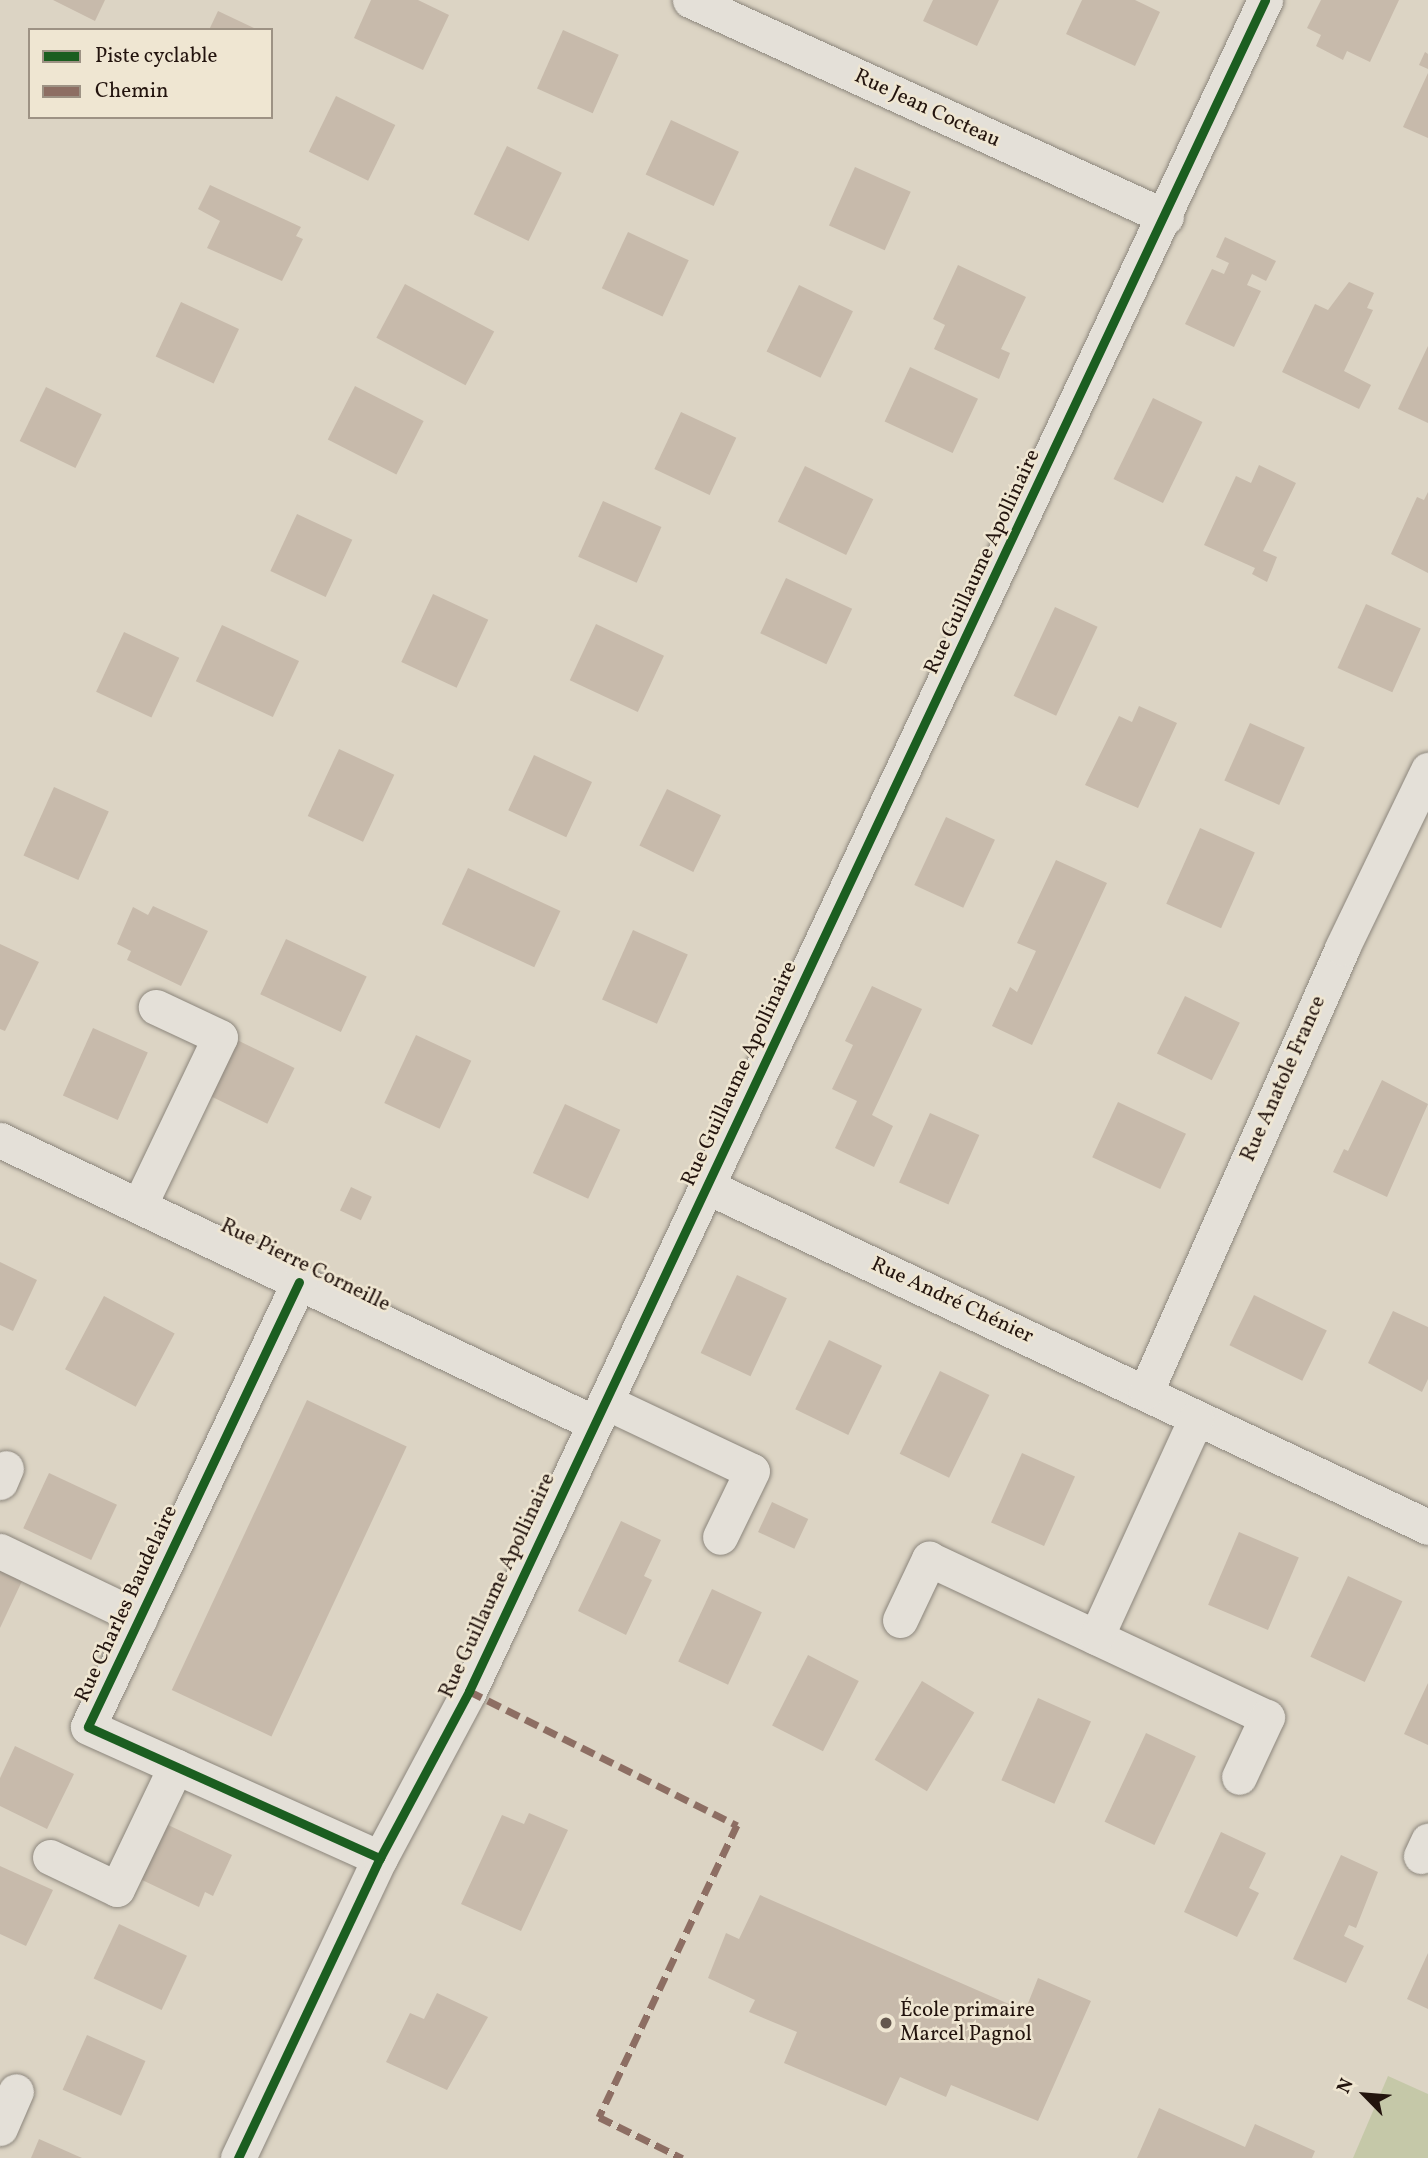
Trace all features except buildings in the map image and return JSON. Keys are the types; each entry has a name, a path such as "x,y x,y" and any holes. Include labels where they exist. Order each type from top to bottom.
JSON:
{"street":[{"name":"Rue Jean Cocteau","path":"690,0 1166,217"},
{"name":"Rue Guillaume Apollinaire","path":"238,2158 380,1858 469,1691 1166,217 1265,0"},
{"name":"Rue Anatole France","path":"1146,1391 1342,948 1428,770"},
{"path":"139,1206 220,1037 156,1007"},
{"name":"Rue Pierre Corneille","path":"0,1140 299,1282 600,1413"},
{"name":"Rue André Chénier","path":"706,1186 1146,1391 1196,1419 1428,1527"},
{"name":"Rue Charles Baudelaire","path":"299,1282 88,1727 380,1858"},
{"path":"600,1413 752,1471 720,1537"},
{"path":"1096,1637 1196,1419"},
{"name":"Rue Charles Baudelaire","path":"0,1551 140,1618"},
{"path":"901,1620 929,1559 1267,1717 1239,1777"},
{"path":"50,1857 117,1889 176,1766"},
{"path":"0,2128 16,2091"}],"green space":[{"path":"1388,2076 1428,2094 1428,2158 1353,2158"}],"marked path":[{"path":"469,1691 737,1825 599,2117 682,2158"}],"cycle path":[{"path":"238,2158 380,1858 469,1691 1265,0"},
{"path":"299,1282 88,1727 380,1858"}],"place":[{"name":"École primaire Marcel Pagnol","path":"886,2023"}]}
